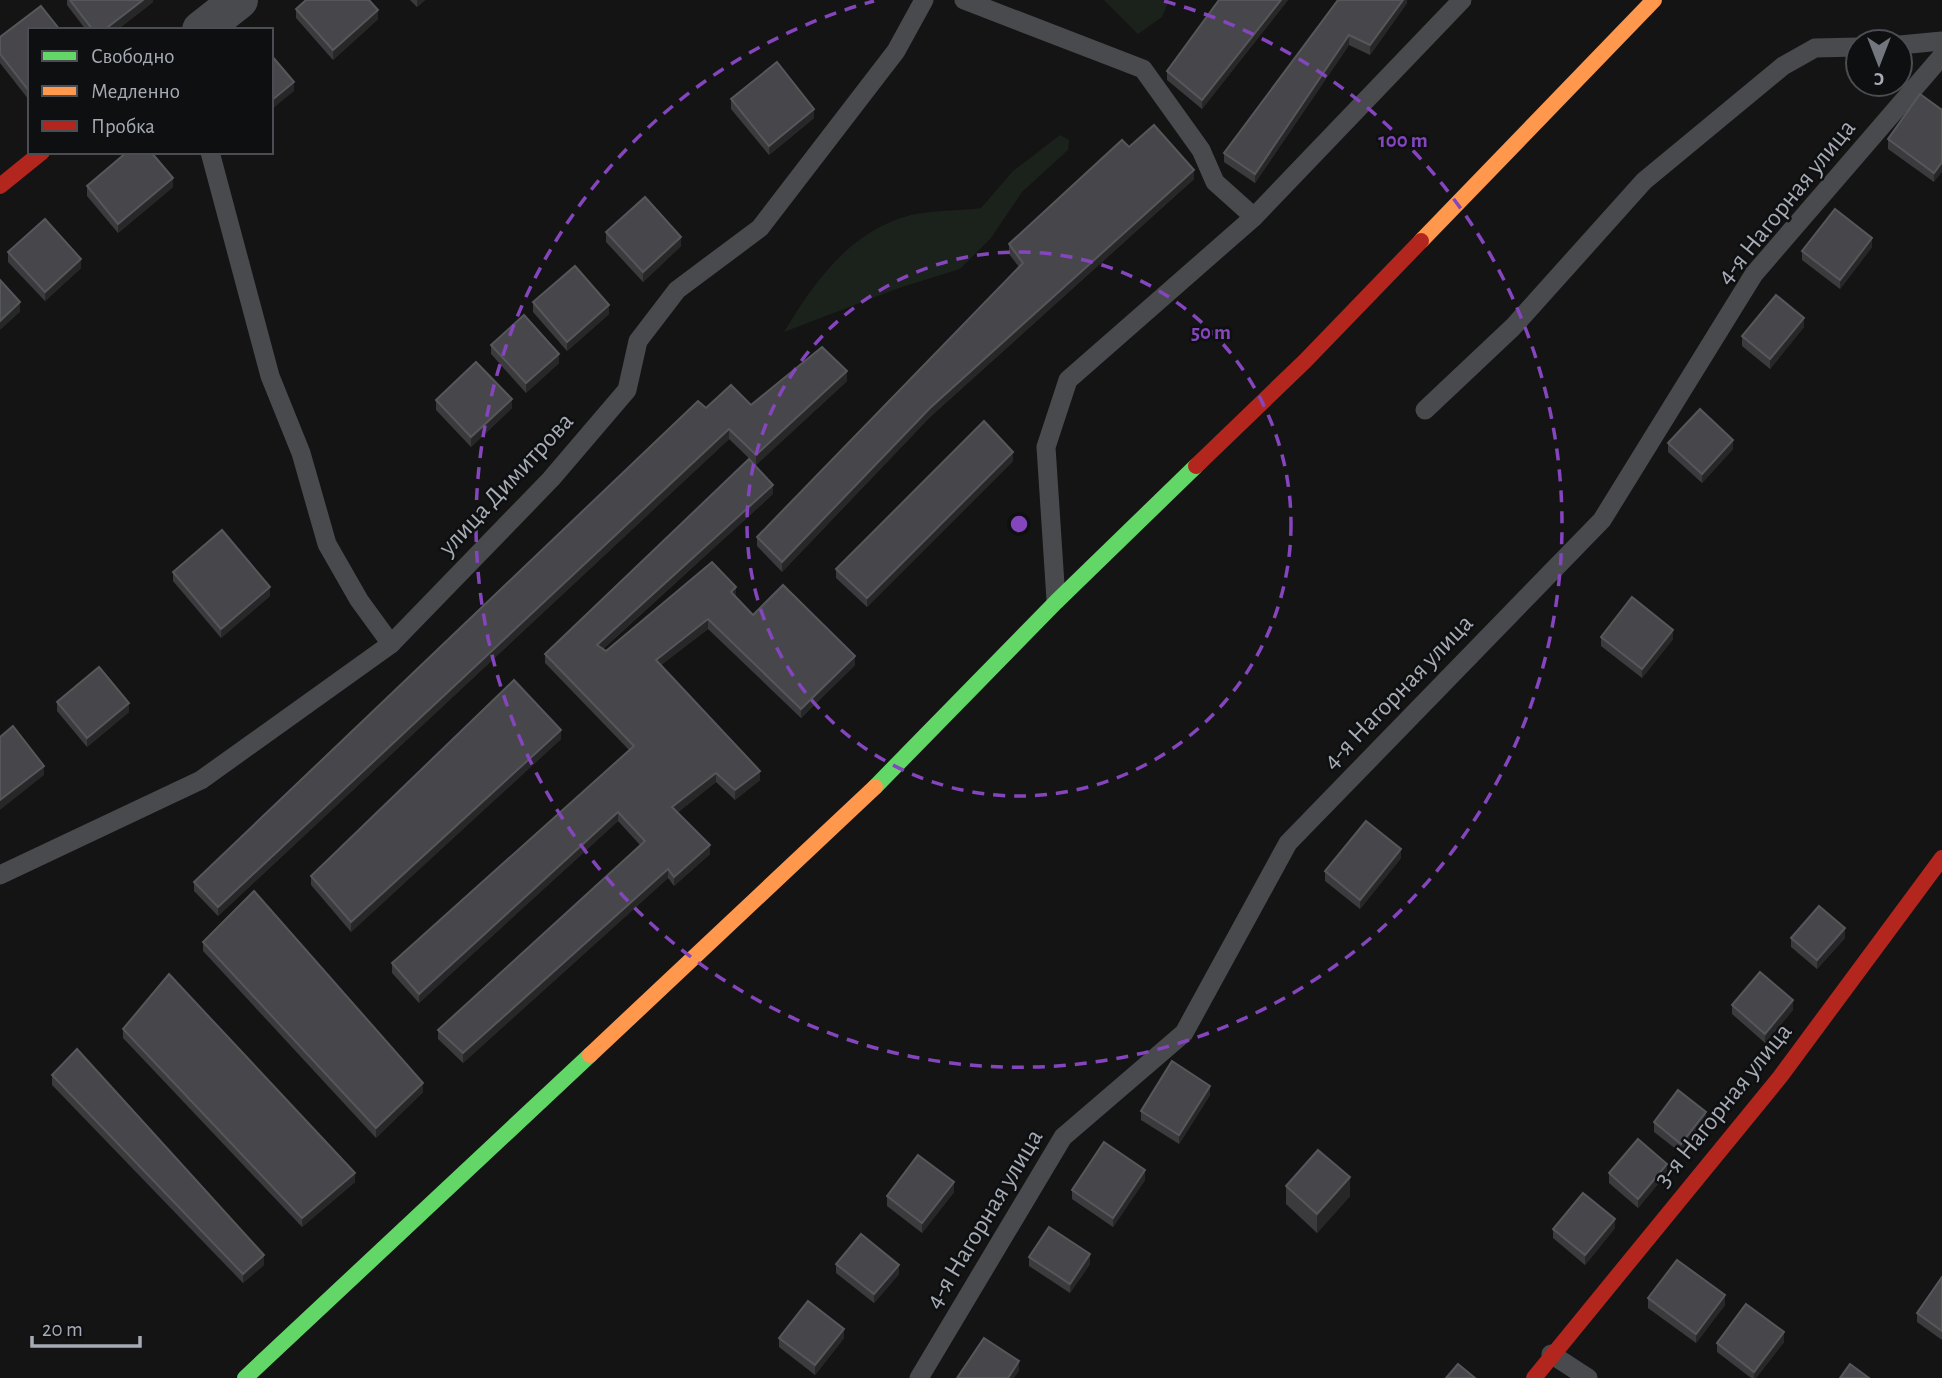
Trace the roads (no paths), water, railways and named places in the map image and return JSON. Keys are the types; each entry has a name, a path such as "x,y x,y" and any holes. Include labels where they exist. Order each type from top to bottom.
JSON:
{"main road":[{"path":"245,1378 836,825 1056,602 1305,361 1654,0"},
{"path":"0,186 40,154"},
{"name":"3-я Нагорная улица","path":"1534,1378 1780,1077 1942,858"}],"lane":[{"name":"улица Димитрова","path":"0,875 201,780 391,644 551,479 627,390 638,341 677,290 760,228 896,51 924,0"},
{"path":"964,0 1143,69 1201,150 1215,182 1254,218"},
{"path":"1056,602 1046,447 1068,380 1254,218 1462,0"},
{"path":"1914,44 1942,41"},
{"path":"1425,410 1513,327 1644,181 1783,66 1815,48 1844,47"},
{"name":"4-я Нагорная улица","path":"919,1378 1063,1137 1184,1033 1288,843 1602,520 1754,274 1942,56"},
{"path":"211,154 271,376 301,453 327,544 359,600 391,644"},
{"path":"1551,1354 1588,1378"}]}
